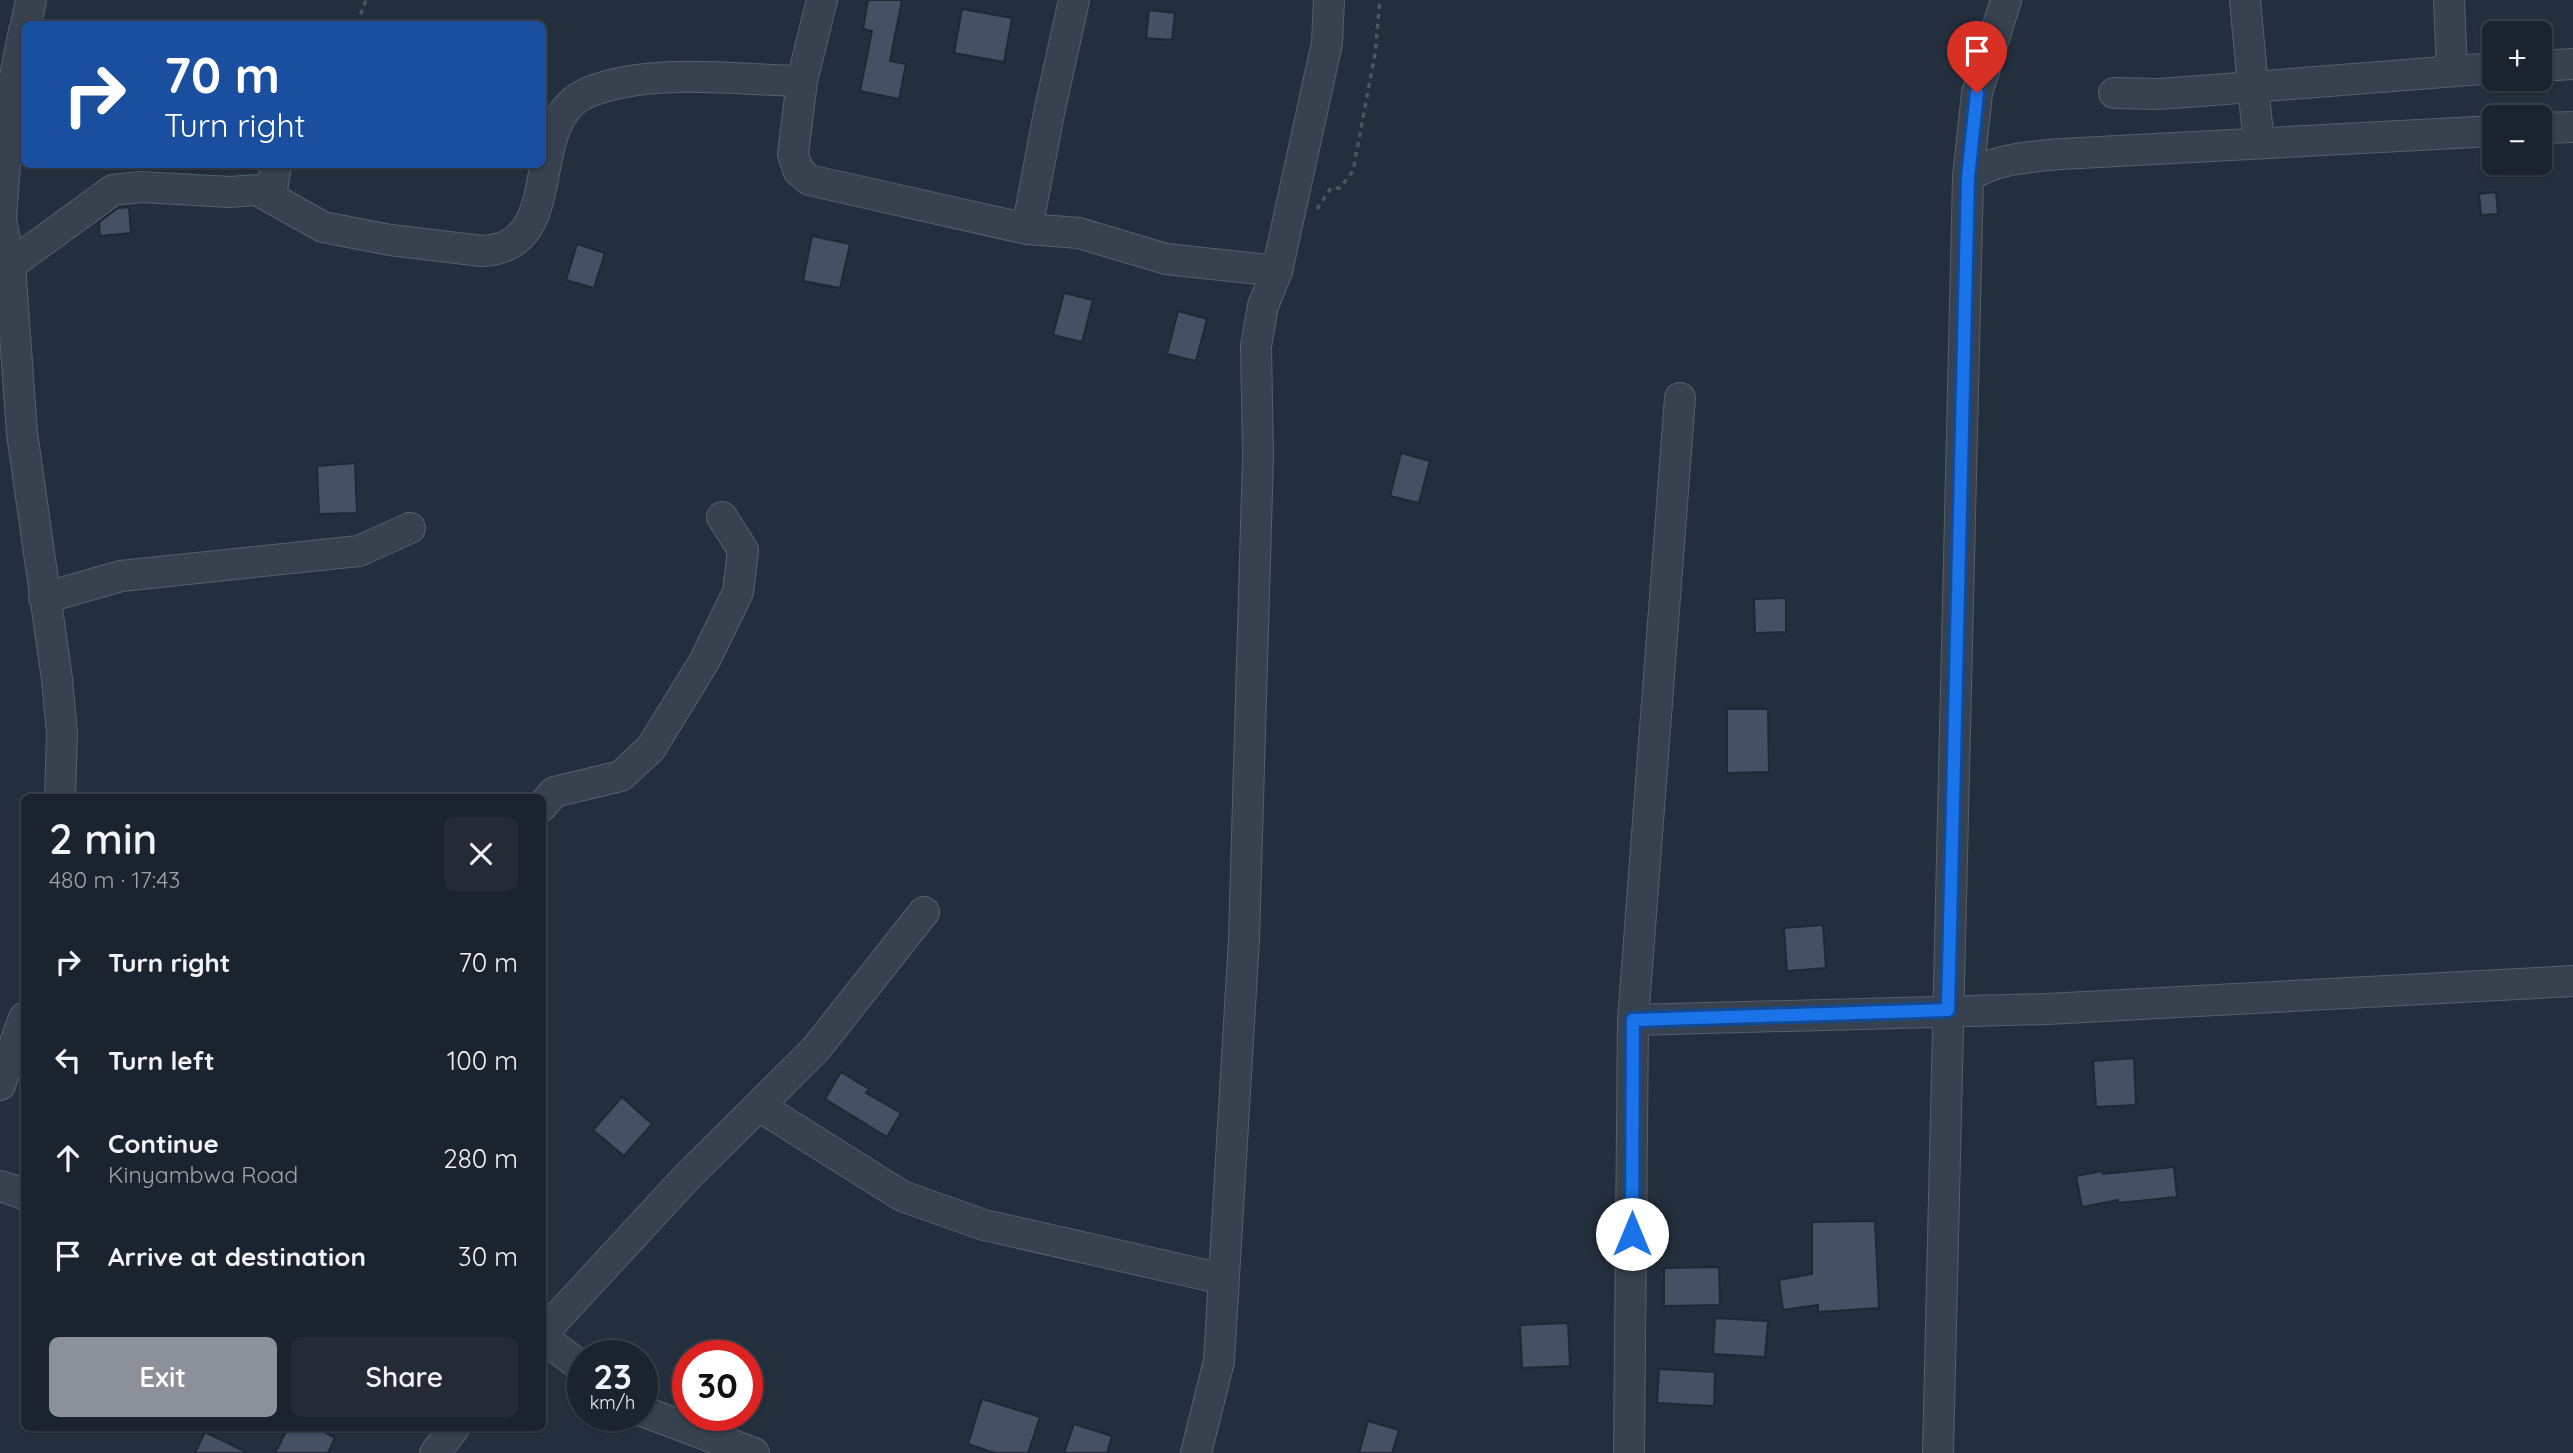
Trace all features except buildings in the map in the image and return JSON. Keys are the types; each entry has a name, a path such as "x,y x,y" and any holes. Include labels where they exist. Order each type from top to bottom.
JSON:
{"street":[{"path":"27,21 31,0"},
{"path":"822,0 802,82 793,154 797,170 809,180 1027,229 1079,233 1166,259 1277,271"},
{"path":"1027,229 1048,113 1074,0"},
{"path":"1196,1453 1219,1361 1244,939 1258,456 1256,346 1263,306 1277,271 1327,43 1329,0"},
{"path":"1938,1453 1968,177 1977,93 2006,0"},
{"path":"2245,0 2259,143"},
{"path":"2449,0 2452,71"},
{"path":"21,46 9,106 3,159 1,220 10,265 22,433 62,733 60,794"},
{"path":"2552,65 2573,64"},
{"path":"2114,93 2159,94 2482,69"},
{"path":"546,163 552,133 565,107 588,92 646,78 802,82"},
{"path":"2552,128 2573,127"},
{"path":"1968,177 1985,166 2004,160 2062,154 2482,132"},
{"path":"271,197 275,168"},
{"path":"10,265 113,190 141,187 230,192 257,190 304,218 351,234 499,250 517,240 537,208 545,168"},
{"path":"1629,1453 1633,1020 1680,398"},
{"path":"546,801 554,792 621,776 651,748 705,660 738,592 743,550 722,517"},
{"path":"44,598 121,576 359,551 410,528"},
{"path":"546,1331 687,1177 815,1051 924,912"},
{"path":"1633,1020 2047,1009 2573,981"},
{"path":"0,1085 21,1026"},
{"path":"759,1106 902,1196 984,1225 1223,1279"},
{"path":"0,1186 21,1193"},
{"path":"546,1338 567,1355"},
{"path":"658,1417 754,1453"},
{"path":"435,1453 452,1431"}],"path":[{"path":"359,21 366,0"},
{"path":"1311,219 1331,188 1340,188 1353,171 1375,54 1380,0"}],"route":[{"path":"1632,1234 1633,1020 1948,1010 1968,177 1977,93"}]}
